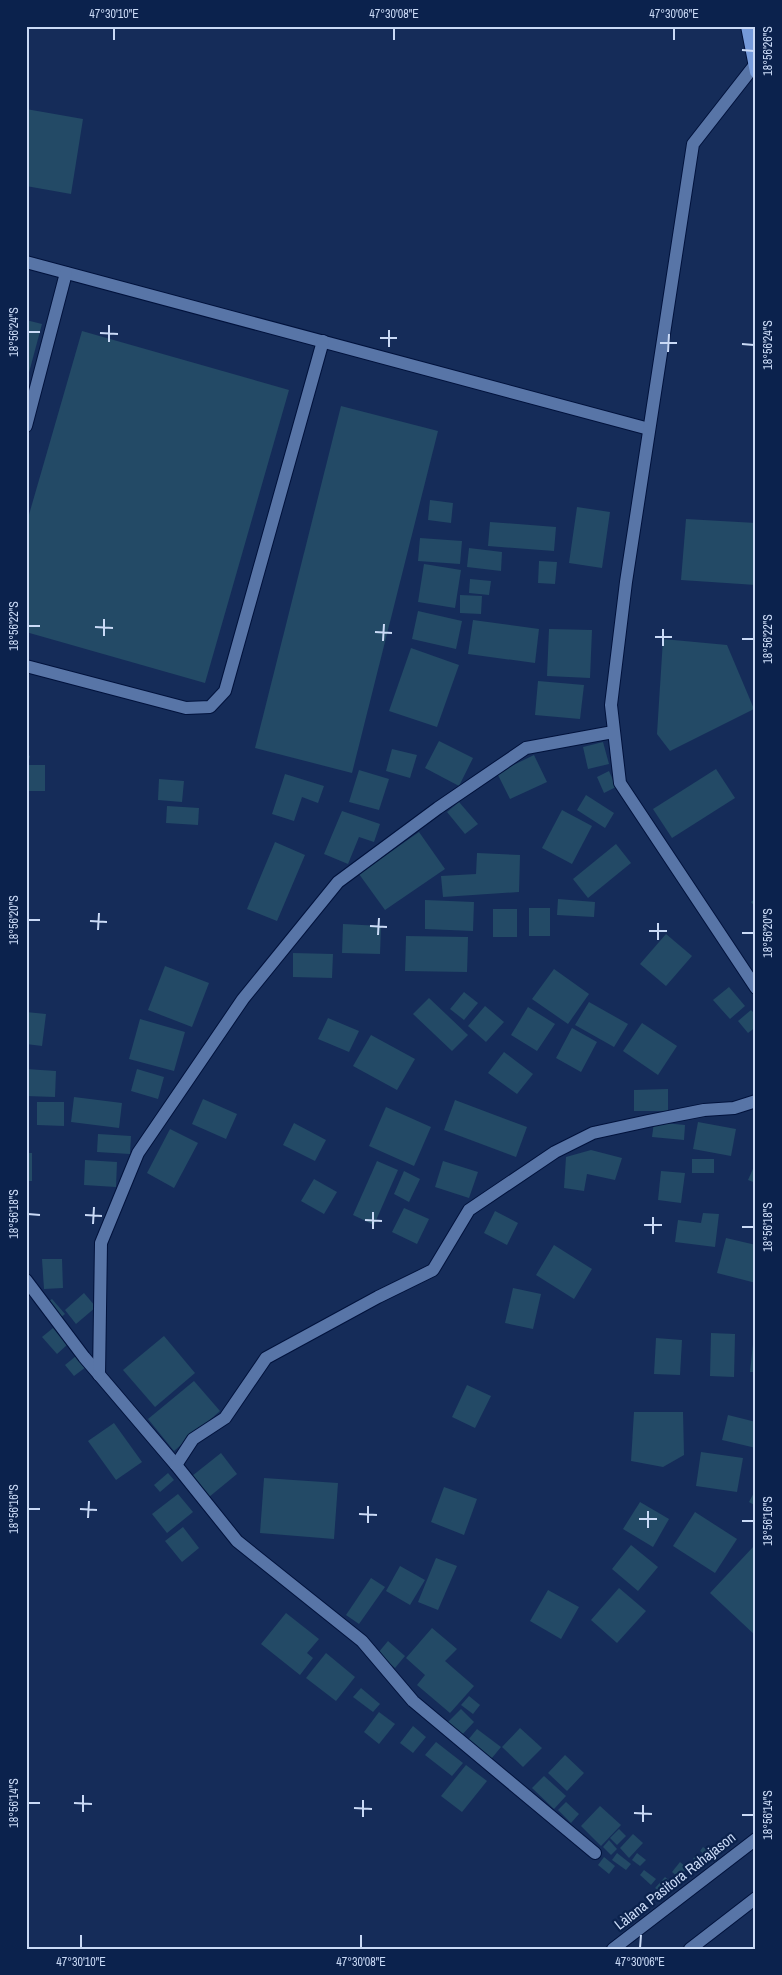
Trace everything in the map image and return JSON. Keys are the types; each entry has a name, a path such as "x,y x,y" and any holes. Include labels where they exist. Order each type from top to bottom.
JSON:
{"main road":[{"path":"746,26 755,66"}],"street":[{"path":"755,66 694,144 649,429 611,705 620,783 756,988"},
{"path":"26,262 649,429"},
{"path":"26,426 66,273"},
{"path":"26,666 186,708 210,707 226,691 323,341"},
{"path":"99,1375 101,1243 138,1154 243,999 338,882 438,808 526,748 613,732"},
{"path":"176,1465 193,1439 225,1418 266,1358 378,1297 433,1270 469,1210 555,1152 593,1133 704,1110 734,1108 756,1101"},
{"path":"26,1280 99,1375 176,1465 237,1541 362,1641 413,1701 595,1853"},
{"name":"Làlana Pasitora Rahajason","path":"613,1949 756,1839"},
{"path":"690,1949 756,1898"}],"building":[{"path":"26,109 83,119 71,194 26,186"},
{"path":"26,320 42,324 27,380 26,380"},
{"path":"82,331 289,390 205,683 26,632 26,525"},
{"path":"341,406 438,431 352,773 255,748"},
{"path":"430,500 453,503 451,523 428,520"},
{"path":"577,507 610,512 602,568 569,563"},
{"path":"686,519 756,523 756,585 681,580"},
{"path":"490,522 556,527 554,551 488,546"},
{"path":"420,538 462,541 460,564 418,561"},
{"path":"469,548 502,552 501,571 467,567"},
{"path":"539,561 557,562 555,584 538,583"},
{"path":"424,564 461,570 455,608 418,602"},
{"path":"470,579 491,581 489,595 469,593"},
{"path":"460,595 482,596 481,614 460,613"},
{"path":"418,611 462,621 456,649 412,639"},
{"path":"473,620 539,629 535,663 468,654"},
{"path":"549,629 592,630 590,678 547,676"},
{"path":"663,639 727,645 754,709 670,751 657,734"},
{"path":"411,648 459,665 437,727 389,711"},
{"path":"538,681 584,685 580,719 535,715"},
{"path":"439,741 473,758 459,786 425,768"},
{"path":"603,742 609,764 588,769 583,747"},
{"path":"392,749 417,755 410,778 386,771"},
{"path":"26,754 30,756 27,768 26,768"},
{"path":"534,755 547,782 510,799 497,773"},
{"path":"29,765 45,765 45,791 29,791"},
{"path":"716,769 735,798 672,838 653,809"},
{"path":"359,770 389,779 379,810 349,802"},
{"path":"609,771 616,787 604,793 597,777"},
{"path":"285,774 324,786 318,803 302,797 294,821 272,814"},
{"path":"159,779 184,781 182,802 158,800"},
{"path":"586,795 614,813 605,828 577,810"},
{"path":"459,802 478,824 465,834 447,812"},
{"path":"167,806 199,808 198,825 166,823"},
{"path":"562,810 592,826 572,864 542,848"},
{"path":"342,811 380,824 374,842 359,837 348,864 324,854"},
{"path":"419,832 445,869 385,910 359,874"},
{"path":"275,842 305,855 277,921 247,909"},
{"path":"616,844 631,863 588,898 573,879"},
{"path":"477,853 520,855 519,892 443,897 441,876 476,874"},
{"path":"756,898 756,908 751,902"},
{"path":"558,899 595,902 594,917 557,915"},
{"path":"425,900 474,902 473,931 425,929"},
{"path":"529,908 550,908 550,936 529,936"},
{"path":"493,909 517,909 517,937 493,937"},
{"path":"343,924 381,926 380,954 342,953"},
{"path":"666,934 692,956 666,986 640,964"},
{"path":"406,936 468,937 467,972 405,971"},
{"path":"293,953 333,954 332,978 293,977"},
{"path":"165,966 209,983 192,1027 148,1010"},
{"path":"554,969 589,994 568,1024 532,999"},
{"path":"729,987 745,1006 730,1019 713,1000"},
{"path":"464,992 478,1003 464,1020 450,1009"},
{"path":"429,998 468,1035 452,1051 413,1014"},
{"path":"589,1002 628,1024 614,1047 575,1025"},
{"path":"485,1006 504,1022 486,1042 468,1026"},
{"path":"528,1007 555,1024 537,1051 511,1035"},
{"path":"751,1010 756,1015 756,1027 748,1033 738,1021"},
{"path":"26,1012 46,1014 42,1046 26,1044"},
{"path":"328,1018 359,1031 349,1052 318,1039"},
{"path":"140,1019 185,1032 174,1071 129,1059"},
{"path":"642,1023 677,1046 658,1075 623,1051"},
{"path":"572,1028 597,1042 581,1072 556,1058"},
{"path":"371,1035 415,1059 397,1090 353,1066"},
{"path":"504,1052 533,1074 517,1094 488,1073"},
{"path":"26,1069 56,1071 55,1097 26,1096"},
{"path":"137,1069 164,1077 158,1099 131,1091"},
{"path":"668,1089 668,1111 634,1111 634,1090"},
{"path":"74,1097 122,1103 119,1128 71,1122"},
{"path":"203,1099 237,1114 226,1139 192,1124"},
{"path":"455,1100 527,1127 516,1157 444,1130"},
{"path":"37,1102 64,1102 64,1126 37,1125"},
{"path":"386,1107 431,1127 414,1166 369,1146"},
{"path":"654,1122 685,1125 684,1140 652,1137"},
{"path":"698,1122 736,1129 731,1156 693,1149"},
{"path":"294,1123 326,1140 315,1161 283,1145"},
{"path":"170,1129 198,1143 174,1188 147,1173"},
{"path":"98,1134 131,1136 130,1154 97,1152"},
{"path":"591,1150 622,1158 615,1180 587,1174 584,1191 564,1188 566,1157"},
{"path":"26,1153 32,1153 32,1181 26,1181"},
{"path":"692,1159 714,1159 714,1173 692,1173"},
{"path":"85,1160 117,1162 116,1187 84,1185"},
{"path":"377,1161 398,1170 374,1225 353,1215"},
{"path":"443,1161 478,1172 469,1198 435,1187"},
{"path":"756,1162 756,1183 748,1180"},
{"path":"404,1171 420,1179 409,1202 394,1194"},
{"path":"661,1171 685,1173 681,1203 658,1200"},
{"path":"314,1179 337,1192 324,1214 301,1201"},
{"path":"404,1208 429,1219 417,1244 392,1232"},
{"path":"495,1211 518,1223 507,1245 484,1233"},
{"path":"703,1213 719,1214 715,1247 675,1242 678,1220 701,1223"},
{"path":"726,1238 756,1245 756,1283 717,1273"},
{"path":"554,1245 592,1269 574,1299 536,1275"},
{"path":"42,1259 62,1259 63,1288 44,1289"},
{"path":"513,1288 541,1294 533,1329 505,1323"},
{"path":"84,1293 96,1307 76,1324 65,1310"},
{"path":"52,1299 65,1314 59,1319 46,1303"},
{"path":"53,1328 67,1345 57,1354 42,1337"},
{"path":"711,1333 735,1334 734,1377 710,1376"},
{"path":"164,1336 195,1373 155,1407 123,1370"},
{"path":"656,1338 682,1340 680,1375 654,1374"},
{"path":"753,1344 756,1345 756,1372 750,1372"},
{"path":"76,1356 86,1367 74,1376 65,1365"},
{"path":"194,1381 220,1411 174,1451 148,1419"},
{"path":"467,1385 491,1396 475,1428 452,1417"},
{"path":"634,1412 683,1412 684,1455 663,1467 631,1461"},
{"path":"728,1415 756,1422 756,1448 722,1440"},
{"path":"114,1423 142,1462 116,1480 88,1441"},
{"path":"701,1452 743,1458 737,1492 696,1486"},
{"path":"221,1453 237,1474 209,1497 192,1476"},
{"path":"168,1473 174,1480 160,1492 154,1485"},
{"path":"264,1478 338,1483 334,1539 260,1533"},
{"path":"444,1487 477,1499 464,1535 431,1522"},
{"path":"756,1489 756,1506 749,1502"},
{"path":"178,1494 193,1512 167,1533 152,1514"},
{"path":"640,1502 669,1519 653,1547 623,1529"},
{"path":"695,1512 737,1539 715,1573 673,1546"},
{"path":"183,1527 199,1548 182,1562 165,1541"},
{"path":"631,1545 658,1567 638,1591 612,1569"},
{"path":"754,1546 756,1548 756,1636 710,1593"},
{"path":"436,1558 457,1566 438,1610 418,1602"},
{"path":"400,1566 425,1580 410,1605 386,1591"},
{"path":"371,1578 385,1587 359,1624 346,1615"},
{"path":"619,1588 646,1611 617,1643 591,1620"},
{"path":"548,1590 579,1607 561,1639 530,1621"},
{"path":"286,1613 319,1639 307,1653 313,1658 300,1675 261,1644"},
{"path":"432,1628 457,1649 445,1661 474,1686 450,1713 417,1685 425,1675 406,1658"},
{"path":"388,1641 405,1656 395,1668 378,1653"},
{"path":"326,1653 355,1677 336,1701 306,1678"},
{"path":"361,1688 380,1704 373,1712 353,1697"},
{"path":"469,1696 480,1705 473,1714 461,1705"},
{"path":"461,1709 474,1722 460,1737 446,1724"},
{"path":"379,1712 395,1724 379,1744 364,1732"},
{"path":"413,1726 426,1737 413,1753 400,1743"},
{"path":"520,1728 542,1748 523,1767 502,1747"},
{"path":"477,1729 501,1747 487,1764 463,1746"},
{"path":"436,1742 463,1763 452,1776 425,1755"},
{"path":"565,1755 584,1773 567,1791 548,1773"},
{"path":"466,1765 487,1781 462,1812 441,1796"},
{"path":"544,1776 566,1796 554,1809 532,1788"},
{"path":"566,1802 579,1814 571,1823 558,1810"},
{"path":"600,1806 621,1825 601,1846 581,1826"},
{"path":"619,1829 626,1836 617,1845 610,1838"},
{"path":"633,1834 643,1843 629,1858 620,1848"},
{"path":"609,1840 617,1849 611,1855 603,1847"},
{"path":"703,1847 708,1851 705,1855 700,1851"},
{"path":"617,1853 631,1864 626,1870 612,1860"},
{"path":"637,1853 646,1860 640,1866 632,1860"},
{"path":"696,1854 702,1858 698,1863 693,1859"},
{"path":"604,1857 615,1866 609,1874 598,1865"},
{"path":"680,1862 687,1868 679,1878 672,1872"},
{"path":"644,1870 656,1879 651,1885 640,1875"},
{"path":"665,1877 671,1882 662,1893 655,1888"}]}
